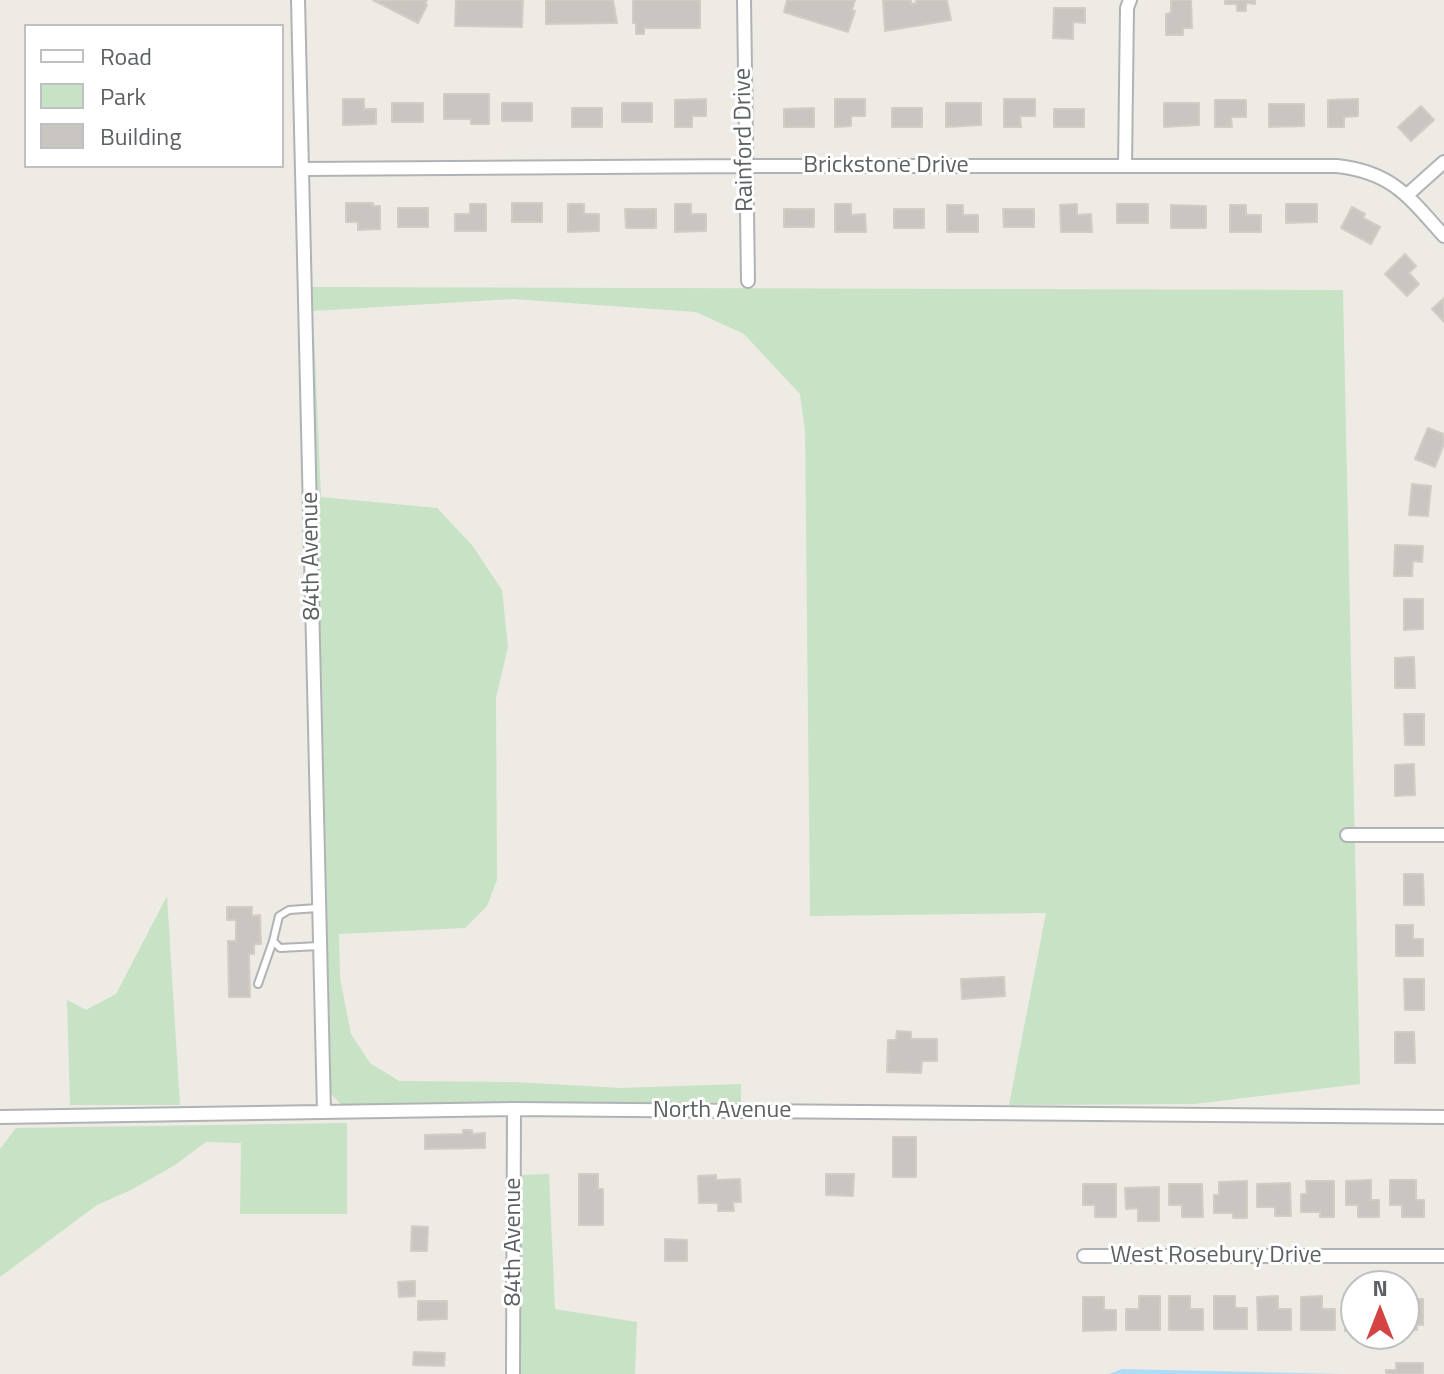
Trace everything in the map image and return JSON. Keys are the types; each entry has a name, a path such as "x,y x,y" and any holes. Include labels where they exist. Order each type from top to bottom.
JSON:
{"street":[{"name":"84th Avenue","path":"298,0 324,1112"},
{"name":"Rainford Drive","path":"744,0 748,281"},
{"path":"1125,166 1127,8 1130,0"},
{"path":"1407,195 1444,162"},
{"name":"Brickstone Drive","path":"303,169 1337,166 1372,173 1407,195 1444,236"},
{"path":"1347,835 1444,835"},
{"name":"84th Avenue","path":"513,1374 514,1109"},
{"name":"North Avenue","path":"0,1117 514,1109 1444,1117"},
{"name":"West Rosebury Drive","path":"1084,1256 1444,1256"}],"lane":[{"path":"258,984 279,916 289,910 320,908"},
{"path":"273,941 280,948 321,946"}],"green space":[{"path":"312,287 1343,290 1360,1084 1194,1104 1009,1105 1046,913 810,916 805,430 800,394 744,334 696,312 513,299 313,311"},
{"path":"313,312 321,497 437,508 472,545 502,590 508,647 496,698 497,880 487,906 465,928 339,934 340,978 351,1034 370,1063 399,1081 513,1082 620,1088 741,1084 741,1102 342,1106 327,1089"},
{"path":"167,896 180,1105 70,1105 67,1000 86,1010 116,994"},
{"path":"347,1123 347,1214 240,1214 241,1143 206,1142 175,1165 97,1205 0,1277 0,1149 16,1128"},
{"path":"549,1174 555,1309 637,1322 635,1374 520,1374 520,1175"}],"water":[{"path":"1122,1369 1342,1374 1109,1374"}],"building":[{"path":"373,0 427,0 427,5 418,23"},
{"path":"456,0 523,0 522,27 455,26"},
{"path":"546,0 613,0 617,23 546,24"},
{"path":"633,0 700,0 700,28 644,28 644,34 636,34"},
{"path":"787,0 855,0 848,32 784,12"},
{"path":"883,0 911,0 911,4 917,3 916,0 947,0 951,20 885,31"},
{"path":"1171,0 1191,0 1192,28 1183,28 1183,35 1166,35 1166,14 1171,13"},
{"path":"1225,0 1255,0 1255,4 1246,3 1246,11 1237,11 1237,4 1225,4"},
{"path":"1054,8 1085,8 1085,23 1073,22 1073,39 1053,38"},
{"path":"444,94 489,94 489,124 471,124 471,119 444,119"},
{"path":"343,99 364,99 364,109 376,109 376,124 343,125"},
{"path":"706,99 706,116 692,116 692,127 675,127 675,100"},
{"path":"835,99 865,99 865,116 851,116 851,126 835,127"},
{"path":"1004,99 1035,99 1035,116 1020,116 1021,127 1004,127"},
{"path":"1358,99 1358,116 1344,117 1344,127 1328,127 1328,100"},
{"path":"1215,100 1246,100 1246,117 1231,117 1232,127 1215,127"},
{"path":"392,103 423,103 423,122 392,122"},
{"path":"502,103 532,103 532,121 502,121"},
{"path":"622,103 652,103 652,122 622,122"},
{"path":"946,103 981,103 981,125 946,127"},
{"path":"1164,103 1199,103 1199,125 1164,127"},
{"path":"1269,104 1304,104 1304,126 1269,127"},
{"path":"1421,106 1434,120 1411,141 1398,127"},
{"path":"572,108 602,108 602,127 572,127"},
{"path":"814,108 814,127 784,127 784,109"},
{"path":"892,108 922,108 922,127 892,127"},
{"path":"1054,109 1084,109 1084,127 1054,127"},
{"path":"346,203 380,206 380,229 358,230 358,222 346,222"},
{"path":"512,203 542,203 542,222 512,222"},
{"path":"470,204 486,204 486,231 455,231 455,214 470,214"},
{"path":"568,204 584,204 584,214 599,214 599,231 568,232"},
{"path":"675,204 691,204 691,214 706,214 706,231 675,232"},
{"path":"835,204 851,204 851,215 865,214 866,232 835,232"},
{"path":"1077,204 1077,215 1091,214 1092,232 1061,232 1060,205"},
{"path":"1117,204 1148,204 1148,223 1117,223"},
{"path":"1286,204 1317,204 1317,222 1286,223"},
{"path":"947,205 963,205 963,215 978,215 978,232 947,232"},
{"path":"1171,205 1206,206 1206,228 1171,228"},
{"path":"1230,205 1246,205 1246,215 1261,215 1261,232 1230,232"},
{"path":"1352,207 1365,214 1363,218 1380,227 1371,244 1341,228"},
{"path":"398,208 428,208 428,227 398,227"},
{"path":"625,209 656,209 656,228 626,228"},
{"path":"784,209 814,209 814,227 784,227"},
{"path":"894,209 924,209 924,228 894,228"},
{"path":"1003,209 1034,209 1034,227 1004,227"},
{"path":"1405,254 1416,266 1409,273 1419,284 1407,296 1385,274"},
{"path":"1444,298 1444,322 1432,309"},
{"path":"1428,428 1444,434 1444,444 1435,467 1415,459"},
{"path":"1412,484 1431,486 1428,516 1409,515"},
{"path":"1395,545 1423,546 1422,562 1413,561 1412,576 1394,576"},
{"path":"1404,599 1423,599 1423,629 1404,630"},
{"path":"1414,657 1415,688 1395,688 1395,658"},
{"path":"1404,714 1424,714 1424,745 1405,745"},
{"path":"1414,764 1415,795 1395,796 1395,765"},
{"path":"1404,874 1423,874 1424,905 1404,905"},
{"path":"227,907 252,907 252,916 260,915 261,944 254,944 254,954 249,954 250,997 229,997 228,941 236,941 236,920 227,920"},
{"path":"1396,925 1413,925 1413,939 1423,939 1423,956 1396,956"},
{"path":"1004,977 1005,996 962,999 961,979"},
{"path":"1404,979 1424,979 1424,1010 1405,1010"},
{"path":"897,1031 911,1032 911,1039 937,1039 937,1061 922,1061 921,1073 887,1072 888,1040 896,1040"},
{"path":"1395,1032 1414,1032 1415,1063 1395,1063"},
{"path":"463,1130 472,1130 472,1134 485,1133 485,1148 425,1149 425,1135 463,1134"},
{"path":"893,1137 916,1137 916,1177 893,1177"},
{"path":"579,1174 598,1174 598,1189 603,1189 603,1225 579,1225"},
{"path":"826,1174 854,1174 853,1196 826,1195"},
{"path":"716,1175 716,1180 740,1179 741,1202 733,1202 734,1211 718,1211 718,1203 699,1203 698,1176"},
{"path":"1371,1180 1371,1200 1379,1200 1379,1217 1358,1217 1358,1205 1346,1205 1346,1181"},
{"path":"1390,1180 1416,1180 1416,1200 1424,1200 1424,1217 1402,1217 1402,1205 1390,1205"},
{"path":"1247,1181 1247,1218 1233,1218 1233,1213 1214,1213 1214,1195 1219,1195 1219,1182"},
{"path":"1306,1181 1334,1181 1334,1217 1320,1217 1320,1212 1301,1212 1301,1194 1307,1194"},
{"path":"1290,1183 1291,1216 1275,1216 1275,1207 1257,1207 1257,1184"},
{"path":"1083,1184 1116,1184 1116,1217 1095,1217 1095,1205 1083,1205"},
{"path":"1169,1184 1202,1184 1203,1217 1182,1217 1182,1205 1169,1205"},
{"path":"1159,1187 1159,1221 1138,1221 1138,1208 1126,1209 1125,1188"},
{"path":"412,1226 428,1227 427,1251 411,1251"},
{"path":"665,1239 687,1240 687,1261 665,1261"},
{"path":"415,1281 415,1296 399,1297 398,1282"},
{"path":"1139,1296 1160,1296 1160,1330 1126,1330 1126,1309 1139,1309"},
{"path":"1169,1296 1190,1296 1190,1309 1203,1309 1203,1330 1169,1330"},
{"path":"1214,1296 1235,1296 1235,1308 1247,1308 1247,1329 1214,1329"},
{"path":"1278,1296 1278,1309 1291,1309 1291,1330 1258,1330 1257,1297"},
{"path":"1322,1296 1322,1309 1335,1309 1335,1330 1301,1330 1301,1297"},
{"path":"1083,1297 1104,1297 1104,1310 1116,1310 1116,1330 1083,1331"},
{"path":"1420,1299 1423,1299 1423,1325 1420,1325"},
{"path":"418,1301 447,1301 447,1319 418,1320"},
{"path":"414,1352 445,1353 444,1366 413,1365"},
{"path":"1396,1363 1423,1363 1423,1374 1386,1374 1386,1370 1396,1370"}]}
